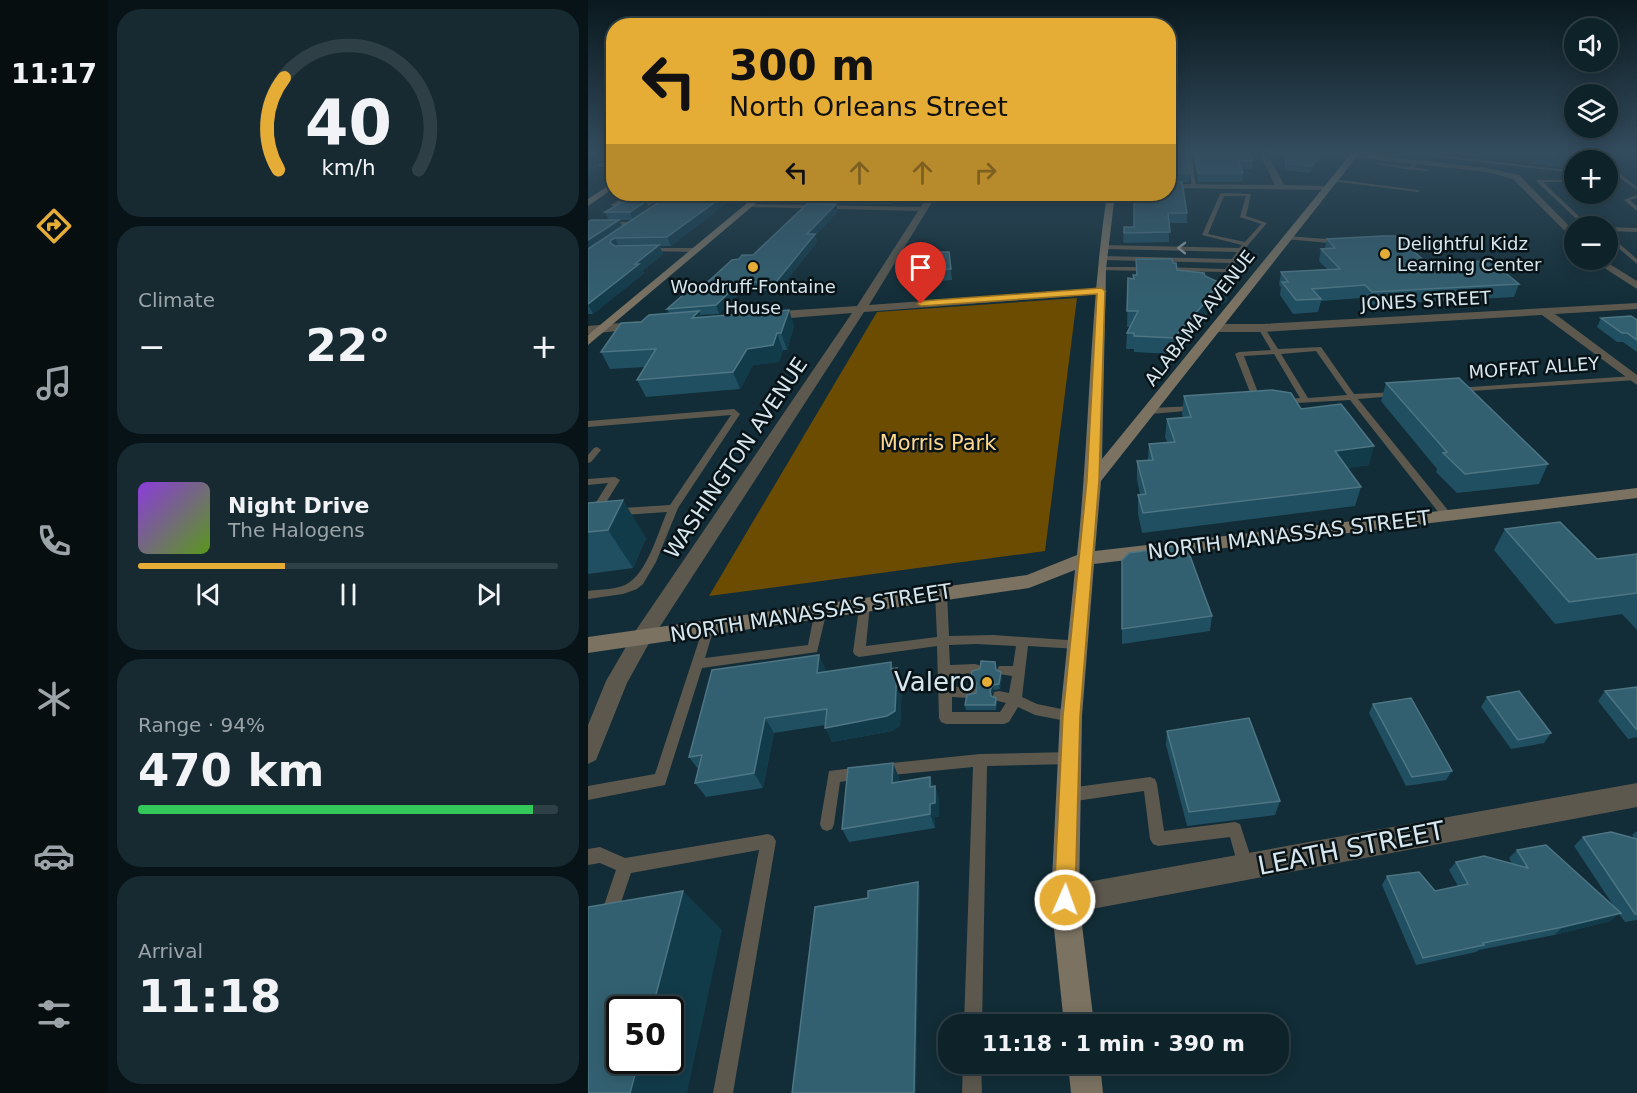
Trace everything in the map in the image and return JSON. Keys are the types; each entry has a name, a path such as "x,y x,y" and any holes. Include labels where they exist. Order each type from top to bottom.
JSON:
{"street":[{"path":"588,341 754,201"},
{"name":"WASHINGTON AVENUE","path":"588,753 617,681 641,639 861,308 928,201"},
{"path":"1078,1014 1065,900 1071,716 1093,480 1102,258 1110,201"},
{"name":"ALABAMA AVENUE","path":"1093,480 1316,201"},
{"path":"1540,201 1564,226"},
{"path":"1612,270 1637,286"},
{"path":"758,316 1101,291"},
{"name":"JONES STREET","path":"1216,328 1262,328 1637,306"},
{"path":"1546,313 1635,380"},
{"path":"588,330 656,324"},
{"name":"NORTH MANASSAS STREET","path":"588,645 1029,581 1085,559 1637,493"},
{"name":"LEATH STREET","path":"1065,900 1637,795"},
{"path":"1085,1074 1087,1093"}],"lane":[{"path":"621,201 614,205 648,204 652,201"},
{"path":"652,212 669,201"},
{"path":"1219,201 1205,235 1246,244"},
{"path":"1102,258 1227,271 1264,222 1244,218 1248,201"},
{"path":"1560,201 1576,216"},
{"path":"748,206 922,209"},
{"path":"625,231 644,218"},
{"path":"589,225 634,224"},
{"path":"1618,229 1637,230"},
{"path":"1287,238 1350,243"},
{"path":"1385,245 1454,248"},
{"path":"1618,245 1637,262"},
{"path":"641,250 696,250"},
{"path":"1102,258 1241,250"},
{"path":"1102,258 1233,261"},
{"path":"1262,328 1305,400"},
{"path":"1258,403 1239,354 1318,349 1352,397 1447,516"},
{"name":"MOFFAT ALLEY","path":"1445,391 1635,380"},
{"path":"1248,404 1410,393"},
{"path":"1150,411 1205,407"},
{"path":"588,424 734,412 736,414 673,508 646,572 636,585 622,591 588,595"},
{"path":"588,448 597,450 588,460"},
{"path":"588,482 615,480 600,504 601,511 609,513 673,508"},
{"path":"941,593 946,718 1004,718 1015,700 1022,643"},
{"path":"864,604 859,652 943,641 1004,640 1022,643 1078,644"},
{"path":"697,664 813,649 821,610"},
{"path":"588,793 660,780 708,628"},
{"path":"944,670 975,669"},
{"path":"1003,670 1019,671"},
{"path":"945,692 970,693"},
{"path":"999,696 1035,709 1071,716"},
{"path":"827,824 834,776 980,760 1070,758"},
{"path":"973,1014 980,760"},
{"path":"1068,795 1150,784 1158,839 1235,830 1246,867"},
{"path":"588,857 600,855 625,866 768,841 723,1093"},
{"path":"603,933 625,866"},
{"path":"972,1074 972,1093"}],"green space":[{"name":"Morris Park","path":"1077,298 1045,551 709,596 877,312"}],"building":[{"path":"646,201 630,212 605,212 622,202"},
{"path":"660,201 716,201 667,237 611,240 610,243 615,246 659,245 635,264 639,264 588,304 588,249"},
{"path":"1134,201 1185,201 1187,213 1168,213 1170,232 1124,233 1124,227 1134,227"},
{"path":"807,204 836,204 807,234 815,234 776,282 740,282 716,305 667,309 690,289 700,289 732,260 739,259 742,255 753,255"},
{"path":"591,220 619,220 588,240 588,222"},
{"path":"1396,236 1427,263 1491,261 1519,284 1372,292 1365,285 1312,289 1321,299 1296,300 1282,282 1288,282 1281,272 1340,269 1321,249 1335,248 1327,239"},
{"path":"909,252 949,252 951,269 908,271"},
{"path":"1136,259 1172,259 1173,263 1176,263 1177,270 1204,273 1205,276 1229,287 1208,293 1209,298 1174,338 1134,336 1134,333 1127,333 1138,311 1127,311 1128,278 1134,279 1133,275 1137,275"},
{"path":"789,310 781,333 777,333 773,345 747,349 733,372 637,380 656,349 601,352 621,323 641,322 649,315 699,311 692,318"},
{"path":"1631,316 1637,320 1637,340 1627,333 1622,333 1601,318"},
{"path":"1459,378 1548,464 1465,474 1443,453 1447,452 1386,383"},
{"path":"1272,390 1291,393 1301,409 1341,404 1374,446 1335,451 1361,487 1143,513 1138,495 1146,494 1137,461 1153,460 1149,444 1175,442 1167,419 1191,417 1184,396"},
{"path":"623,500 608,530 588,532 588,503"},
{"path":"1560,522 1597,559 1637,554 1637,593 1569,602 1505,529"},
{"path":"1186,545 1212,616 1122,629 1122,560 1129,553"},
{"path":"819,655 817,673 891,662 891,669 897,668 895,711 887,716 825,728 827,709 765,718 754,773 695,783 702,755 689,757 712,670"},
{"name":"Valero","path":"981,661 995,662 996,670 1001,672 999,684 993,685 990,690 991,696 996,698 995,705 965,705 967,695 976,693 976,683 970,681 972,671 980,669"},
{"path":"1637,687 1637,729 1636,729 1605,691"},
{"path":"1519,691 1551,733 1518,740 1487,697"},
{"path":"1411,698 1452,771 1412,777 1373,704"},
{"path":"1249,718 1280,801 1189,812 1167,731"},
{"path":"893,763 892,783 930,777 930,787 935,786 935,803 930,804 930,814 842,829 848,768"},
{"path":"1611,832 1637,839 1637,914 1583,837"},
{"path":"1546,845 1621,913 1423,958 1387,876 1419,872 1435,891 1468,884 1456,862 1484,856 1528,868 1517,850"},
{"path":"918,882 914,1093 792,1093 815,907 868,898 868,891"},
{"path":"683,891 656,996 606,996 606,1074 635,1074 630,1093 588,1093 588,907"}],"place":[{"name":"Delightful Kidz Learning Center","path":"1385,254"},
{"name":"Woodruff-Fontaine House","path":"753,267"},
{"name":"Valero","path":"987,682"}],"route":[{"path":"921,304 1101,291 1093,480 1071,716 1065,900"}]}
